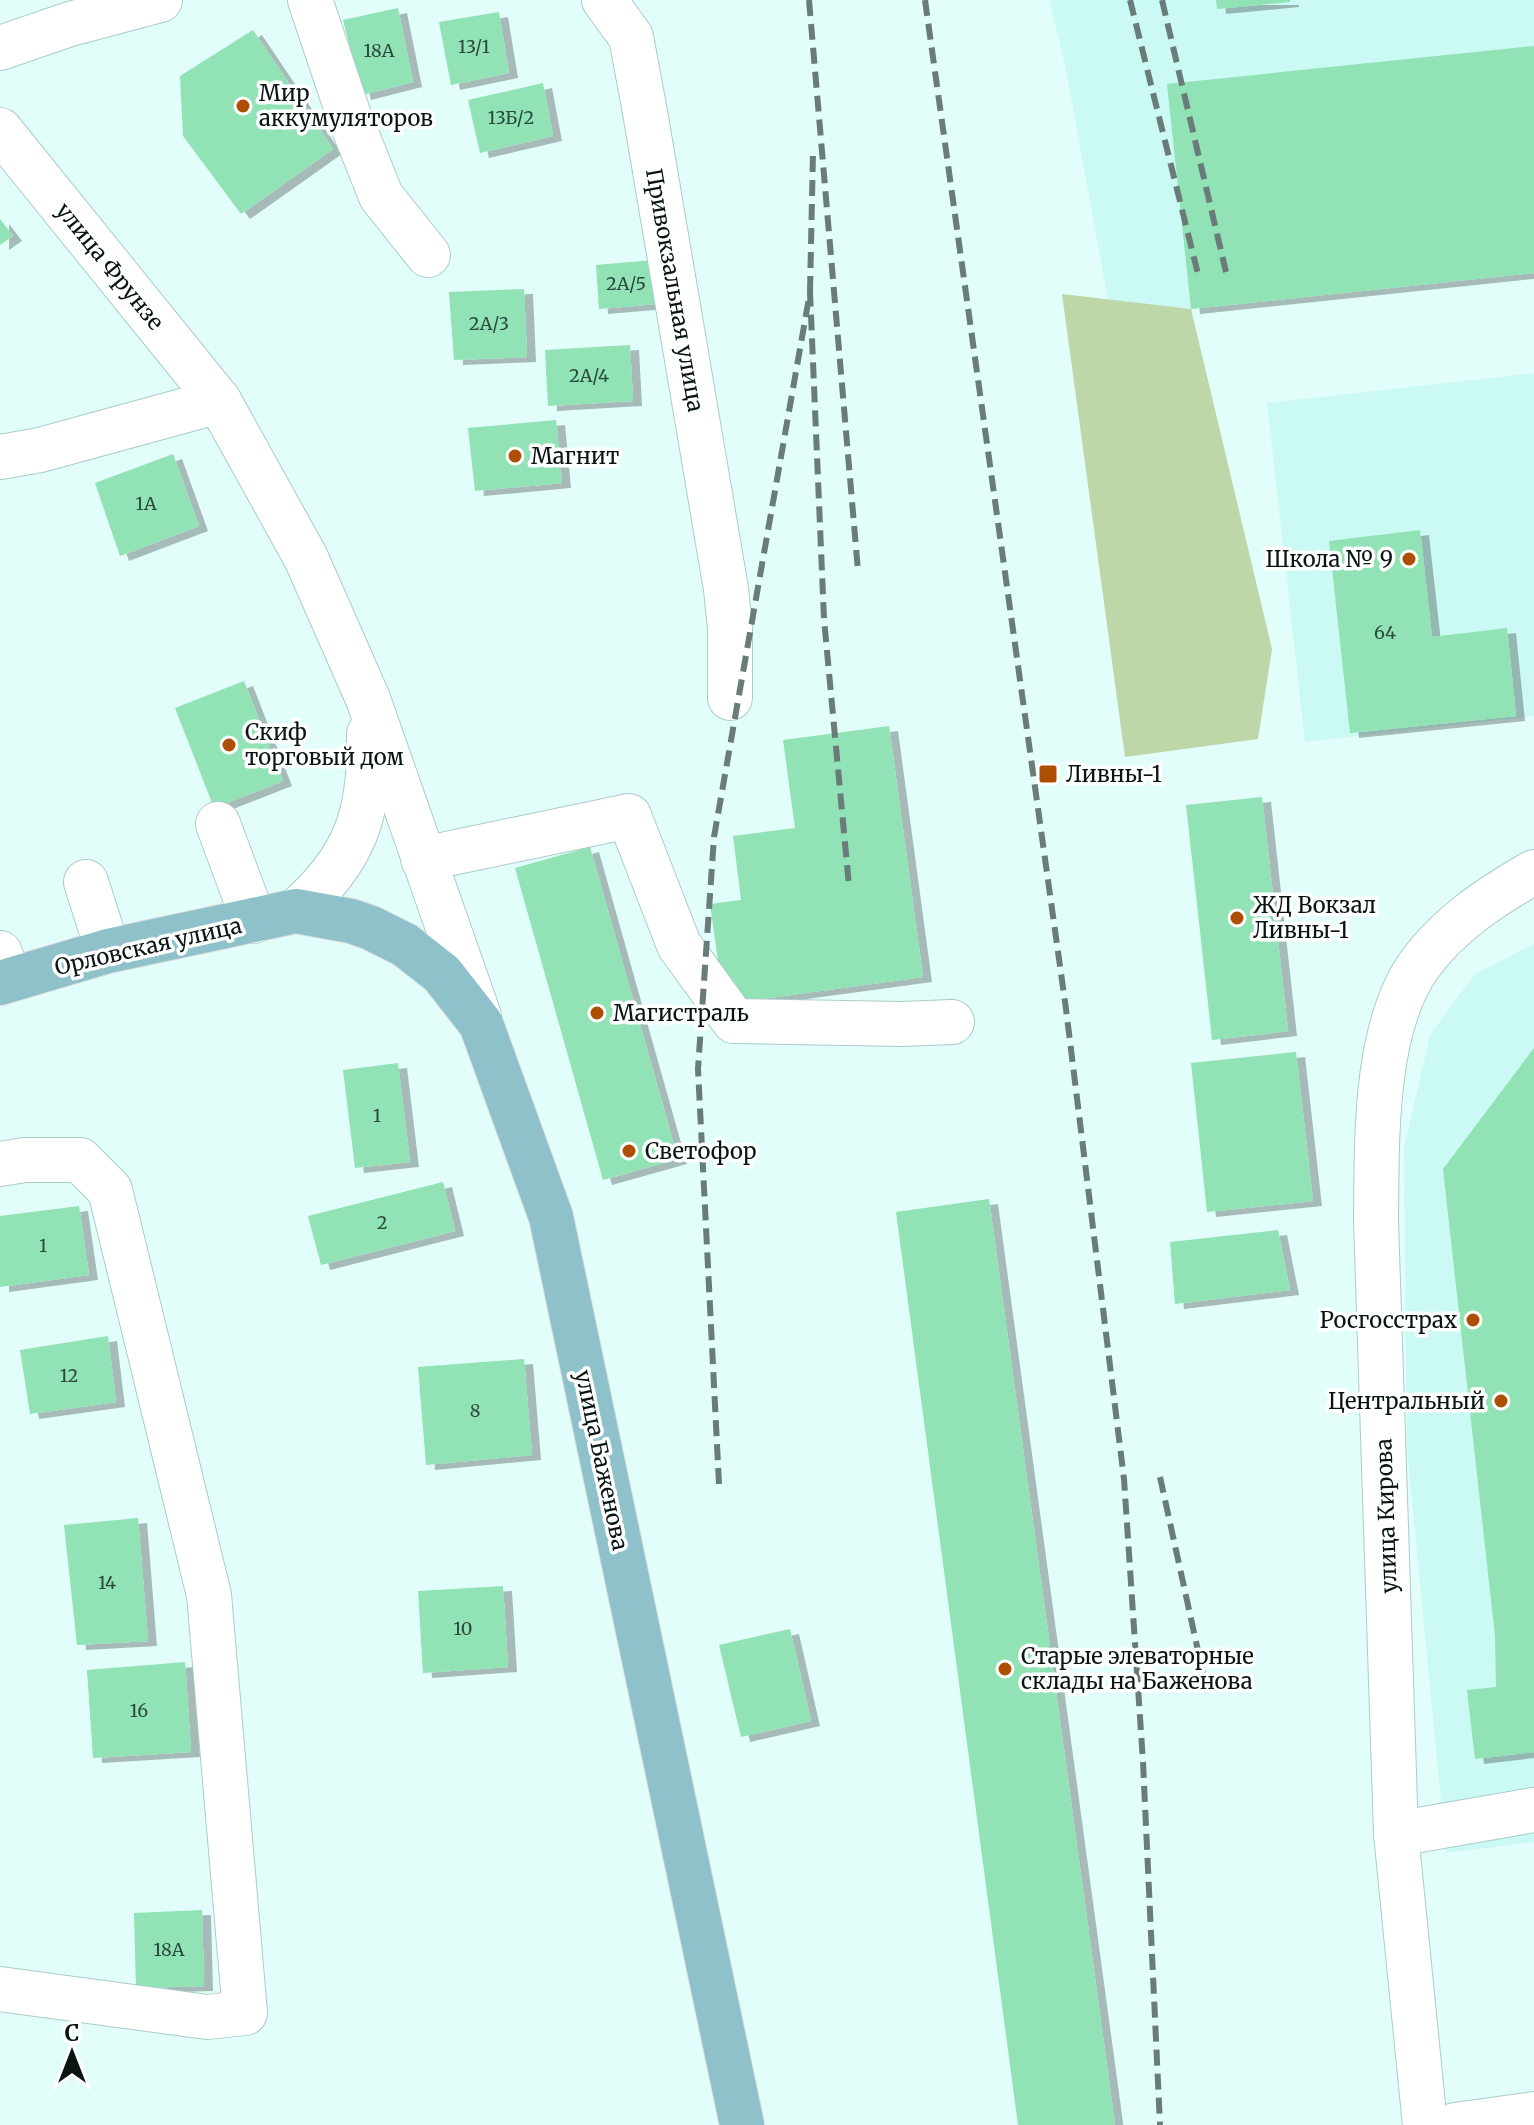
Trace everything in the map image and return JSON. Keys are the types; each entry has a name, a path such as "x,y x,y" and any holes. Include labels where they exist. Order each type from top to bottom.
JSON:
{"main road":[{"name":"Орловская улица","path":"3,972 296,911"},
{"name":"улица Баженова","path":"296,911 351,921 405,945 442,974 481,1024 551,1217 742,2125"}],"street":[{"path":"0,48 70,24 160,0"},
{"path":"310,0 348,113 381,196 428,255"},
{"name":"Привокзальная улица","path":"604,0 631,37 726,589 730,628 730,698"},
{"name":"улица Фрунзе","path":"0,130 219,401 306,558 368,699 481,1024"},
{"path":"0,457 40,450 219,401"},
{"path":"296,911 318,892 341,864 363,817 369,780 368,699"},
{"path":"423,859 629,816 679,945 734,1021 952,1022"},
{"path":"218,824 254,921"},
{"name":"улица Кирова","path":"1425,2125 1396,1834 1376,1221 1377,1128 1390,1033 1411,978 1437,944 1493,895 1534,872"},
{"path":"86,882 108,951"},
{"path":"0,1164 24,1160 80,1160 110,1190 209,1595 245,2013 207,2017 0,1989"},
{"path":"1396,1834 1534,1810"},
{"path":"1455,2125 1534,2114"}],"shaded area":[{"path":"1049,0 1534,0 1534,273 1191,309 1108,300 1065,65"},
{"name":"Школа № 9","path":"1534,373 1534,716 1305,742 1267,403"},
{"path":"1534,944 1534,1842 1446,1853 1407,1449 1404,1148 1430,1035 1475,974"}],"green space":[{"path":"1062,294 1191,309 1272,649 1258,739 1125,757"}],"building":[{"path":"1216,0 1290,0 1290,2 1217,9"},
{"path":"398,8 413,82 362,95 343,20"},
{"path":"499,12 509,73 451,85 439,22"},
{"name":"Мир аккумуляторов","path":"253,30 333,149 241,214 183,136 180,76"},
{"path":"1534,46 1534,273 1191,309 1167,84"},
{"path":"543,83 553,136 480,153 468,100"},
{"path":"0,219 13,236 0,245"},
{"path":"654,260 657,304 599,309 596,265"},
{"path":"524,289 527,357 454,360 449,292"},
{"path":"630,345 633,401 548,406 545,350"},
{"name":"Магнит","path":"556,420 562,483 475,491 468,428"},
{"path":"173,454 199,526 120,556 95,483"},
{"path":"1420,530 1432,637 1507,628 1516,716 1350,733 1329,541"},
{"name":"Скиф торговый дом","path":"244,681 283,781 214,808 175,708"},
{"path":"889,726 923,977 724,1004 710,904 741,900 733,836 795,828 783,740"},
{"name":"ЖД Вокзал Ливны-1","path":"1262,797 1288,1031 1212,1040 1186,805"},
{"name":"Магистраль","path":"590,847 678,1159 603,1180 515,868"},
{"name":"Центральный","path":"1534,1048 1534,1752 1475,1759 1467,1690 1496,1687 1495,1636 1443,1169"},
{"path":"1296,1052 1313,1201 1207,1212 1191,1063"},
{"path":"398,1063 410,1162 355,1168 343,1070"},
{"path":"443,1182 455,1231 321,1265 308,1216"},
{"name":"Старые элеваторные склады на Баженова","path":"989,1199 1115,2125 1018,2125 896,1212"},
{"path":"79,1206 89,1275 0,1287 0,1216"},
{"path":"1278,1230 1290,1290 1175,1304 1170,1242"},
{"path":"108,1336 116,1402 30,1414 20,1350"},
{"path":"524,1359 532,1455 426,1465 418,1367"},
{"path":"138,1518 148,1641 77,1645 64,1525"},
{"path":"503,1586 508,1667 423,1673 418,1591"},
{"path":"790,1629 811,1721 741,1737 719,1645"},
{"path":"185,1662 191,1752 93,1758 87,1670"},
{"path":"202,1910 204,1986 136,1988 134,1913"}],"railway":[{"path":"809,0 858,571"},
{"path":"925,0 1066,1009 1124,1479 1143,1762 1160,2125"},
{"path":"1130,0 1198,274"},
{"path":"1162,0 1226,272"},
{"path":"810,292 813,152"},
{"path":"719,1484 698,1069 714,837 810,292 824,619 849,886"},
{"path":"1160,1477 1207,1692"}],"place":[{"name":"Мир аккумуляторов","path":"243,106"},
{"name":"Магнит","path":"515,456"},
{"name":"Школа № 9","path":"1409,559"},
{"name":"Скиф торговый дом","path":"229,745"},
{"name":"Ливны-1","path":"1048,774"},
{"name":"ЖД Вокзал Ливны-1","path":"1237,918"},
{"name":"Магистраль","path":"597,1013"},
{"name":"Светофор","path":"629,1151"},
{"name":"Росгосстрах","path":"1473,1320"},
{"name":"Центральный","path":"1501,1401"},
{"name":"Старые элеваторные склады на Баженова","path":"1005,1669"}]}
